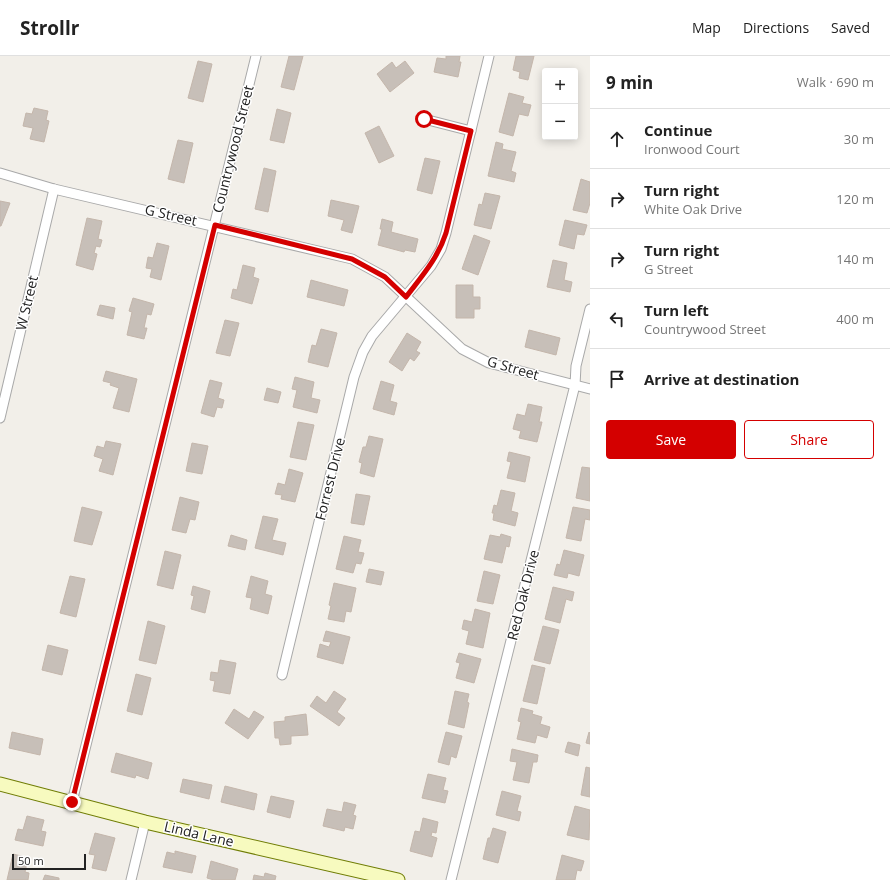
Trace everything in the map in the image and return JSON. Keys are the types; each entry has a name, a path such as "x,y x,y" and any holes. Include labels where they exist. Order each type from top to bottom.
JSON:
{"street":[{"name":"Countrywood Street","path":"72,802 256,56"},
{"name":"Forrest Drive","path":"282,675 354,376 362,352 372,336 431,266 441,249 471,131 488,56"},
{"path":"424,119 471,131"},
{"name":"G Street","path":"0,173 54,189 215,225 352,259 385,277 462,349 489,364 590,389"},
{"name":"W Street","path":"0,418 54,189"},
{"name":"Red Oak Drive","path":"451,880 575,385 576,366 590,310"},
{"name":"Linda Lane","path":"0,785 72,802 145,822 398,880"},
{"path":"131,880 145,822"}],"building":[{"path":"289,56 303,56 294,90 281,87"},
{"path":"446,56 460,56 459,62 461,62 458,77 434,72 437,58 446,59"},
{"path":"516,56 534,56 528,80 519,78 520,72 513,70"},
{"path":"198,61 212,64 203,102 188,98"},
{"path":"405,61 414,73 390,92 377,74 392,62 396,68"},
{"path":"509,93 524,97 522,103 531,105 528,116 519,114 513,136 499,132"},
{"path":"34,108 48,111 46,120 49,121 44,142 30,139 33,128 23,126 26,113 32,114"},
{"path":"277,109 291,113 284,143 270,140"},
{"path":"379,126 394,156 379,163 365,133"},
{"path":"178,140 193,143 184,183 168,179"},
{"path":"496,142 503,144 502,149 516,152 511,171 516,173 514,182 488,176"},
{"path":"425,158 440,161 432,194 417,190"},
{"path":"264,168 276,171 268,212 255,209"},
{"path":"581,179 590,182 590,203 587,213 573,210"},
{"path":"485,193 500,196 491,229 474,225 479,204 482,205"},
{"path":"331,200 359,206 352,233 341,230 344,220 328,216"},
{"path":"0,201 10,203 1,226 0,226"},
{"path":"87,218 102,221 98,239 102,240 100,247 96,246 94,253 97,254 93,270 76,265"},
{"path":"382,219 393,222 391,232 418,239 415,252 405,250 404,252 378,245 382,229 380,229"},
{"path":"565,220 587,225 584,235 577,234 574,249 559,245"},
{"path":"474,235 490,241 478,275 462,269"},
{"path":"157,243 169,246 161,280 150,277 152,269 146,268 148,257 153,258"},
{"path":"553,260 567,263 564,280 572,282 570,292 547,287"},
{"path":"243,265 255,268 253,277 259,279 252,304 231,298 233,289 237,290"},
{"path":"311,280 348,290 344,306 307,297"},
{"path":"456,285 473,285 473,297 480,297 480,309 474,309 474,318 456,318"},
{"path":"133,298 154,304 151,315 147,314 144,328 147,328 144,339 127,335 132,312 129,311"},
{"path":"100,305 115,308 113,319 97,315"},
{"path":"225,320 239,323 230,356 216,353"},
{"path":"321,329 337,333 328,367 308,362 312,345 316,346"},
{"path":"529,330 560,338 556,355 525,347"},
{"path":"407,333 421,342 416,351 420,353 414,361 410,358 402,371 389,362"},
{"path":"106,371 137,379 129,412 113,408 119,388 110,385 111,383 103,381"},
{"path":"295,377 314,382 311,398 320,400 317,413 293,407 297,390 292,389"},
{"path":"210,380 222,383 218,398 224,400 222,408 217,407 214,417 201,413"},
{"path":"381,381 394,385 390,401 397,403 394,415 373,409"},
{"path":"267,388 281,392 278,403 264,400"},
{"path":"528,404 542,407 539,422 542,422 537,442 519,438 521,431 513,429 517,414 525,416"},
{"path":"298,422 314,425 306,460 290,457"},
{"path":"369,436 383,439 374,477 360,473 362,463 359,462 363,447 366,447"},
{"path":"106,441 121,444 113,475 99,471 103,459 94,456 97,446 104,448"},
{"path":"192,443 208,446 202,474 186,471"},
{"path":"509,452 530,457 525,482 507,478 511,462 507,461"},
{"path":"582,467 590,468 590,501 576,498"},
{"path":"289,469 303,473 295,502 281,499 282,495 275,494 278,483 285,485"},
{"path":"501,490 515,493 511,511 518,513 515,526 493,520 494,513 492,513 494,505 497,506"},
{"path":"356,494 370,496 364,525 351,523"},
{"path":"180,497 199,502 195,520 190,519 186,533 172,530"},
{"path":"82,507 102,512 92,545 74,541"},
{"path":"573,507 590,510 590,520 585,519 581,541 566,538"},
{"path":"263,516 278,519 272,540 286,543 283,555 255,548"},
{"path":"501,534 511,537 509,547 506,546 502,563 484,559 490,535 500,537"},
{"path":"231,535 247,540 245,550 228,546"},
{"path":"344,536 361,540 358,552 364,553 361,564 356,563 353,573 336,569"},
{"path":"564,550 584,555 579,576 568,573 567,578 554,575 557,564 560,565"},
{"path":"165,551 181,555 173,589 157,585"},
{"path":"369,569 384,572 381,585 366,582"},
{"path":"484,571 500,575 493,604 477,601"},
{"path":"70,576 85,579 76,617 60,613"},
{"path":"251,576 268,581 265,594 272,596 268,614 250,609 252,598 246,597"},
{"path":"334,583 356,588 351,612 346,611 344,622 328,619 331,606 329,605"},
{"path":"193,586 210,591 205,613 191,609 194,596 191,595"},
{"path":"553,587 574,592 572,601 566,599 560,623 545,619"},
{"path":"475,609 490,613 483,648 466,644 469,631 462,629 464,620 472,622"},
{"path":"148,621 165,626 156,664 139,660"},
{"path":"543,626 559,630 550,664 534,660"},
{"path":"326,631 350,637 343,664 317,657 320,644 329,647 331,642 323,641"},
{"path":"48,645 68,650 62,675 42,670"},
{"path":"459,653 481,659 474,683 456,678 460,663 456,662"},
{"path":"220,660 236,663 230,694 213,691 215,681 210,680 211,672 218,673"},
{"path":"532,665 545,668 537,704 523,701"},
{"path":"136,674 151,678 142,715 127,711"},
{"path":"334,691 346,699 337,712 345,718 339,726 310,706 317,696 326,703"},
{"path":"455,691 469,694 467,702 469,703 464,728 448,724"},
{"path":"521,708 533,711 532,714 542,717 540,724 550,727 547,738 537,735 535,743 517,739 521,722 518,721"},
{"path":"234,709 249,719 254,711 264,717 248,739 225,723"},
{"path":"306,714 308,735 291,736 291,744 280,745 279,738 275,738 274,722 285,721 285,717"},
{"path":"12,732 43,739 40,755 9,748"},
{"path":"446,732 462,736 456,758 451,756 449,765 438,762"},
{"path":"589,732 590,733 590,744 586,743"},
{"path":"568,742 580,745 578,756 565,752"},
{"path":"512,749 538,755 537,762 533,762 529,783 513,780 517,762 510,761"},
{"path":"116,753 152,763 148,779 136,775 135,778 111,772"},
{"path":"586,767 590,768 590,797 581,795"},
{"path":"428,774 446,778 443,790 448,791 445,803 422,798"},
{"path":"183,779 212,785 209,799 180,792"},
{"path":"225,786 257,794 254,810 221,802"},
{"path":"502,791 521,796 517,811 521,812 519,821 496,815"},
{"path":"271,796 294,801 290,818 267,812"},
{"path":"344,802 356,805 353,815 356,816 353,829 345,827 344,831 323,826 327,809 342,812"},
{"path":"575,806 590,810 589,840 567,835"},
{"path":"27,816 44,820 41,831 46,832 43,846 15,840 18,829 23,830"},
{"path":"423,818 438,822 436,833 432,832 431,836 437,838 432,857 410,851 415,831 420,832"},
{"path":"493,828 506,832 498,863 483,859 488,838 490,838"},
{"path":"95,833 115,838 106,871 92,868 95,855 89,854"},
{"path":"175,851 196,856 192,873 163,867 167,852 175,854"},
{"path":"13,854 25,857 24,862 27,863 25,872 29,873 28,880 7,880"},
{"path":"562,855 584,861 581,871 577,870 575,880 556,880"},
{"path":"211,861 238,869 235,880 214,880 207,878"},
{"path":"265,873 276,876 275,880 253,880 254,875 264,877"},
{"path":"45,875 59,878 59,880 43,880"}],"route":[{"path":"72,802 215,225 352,259 372,268 385,277 406,297 431,266 441,249 471,131 424,119"}]}
